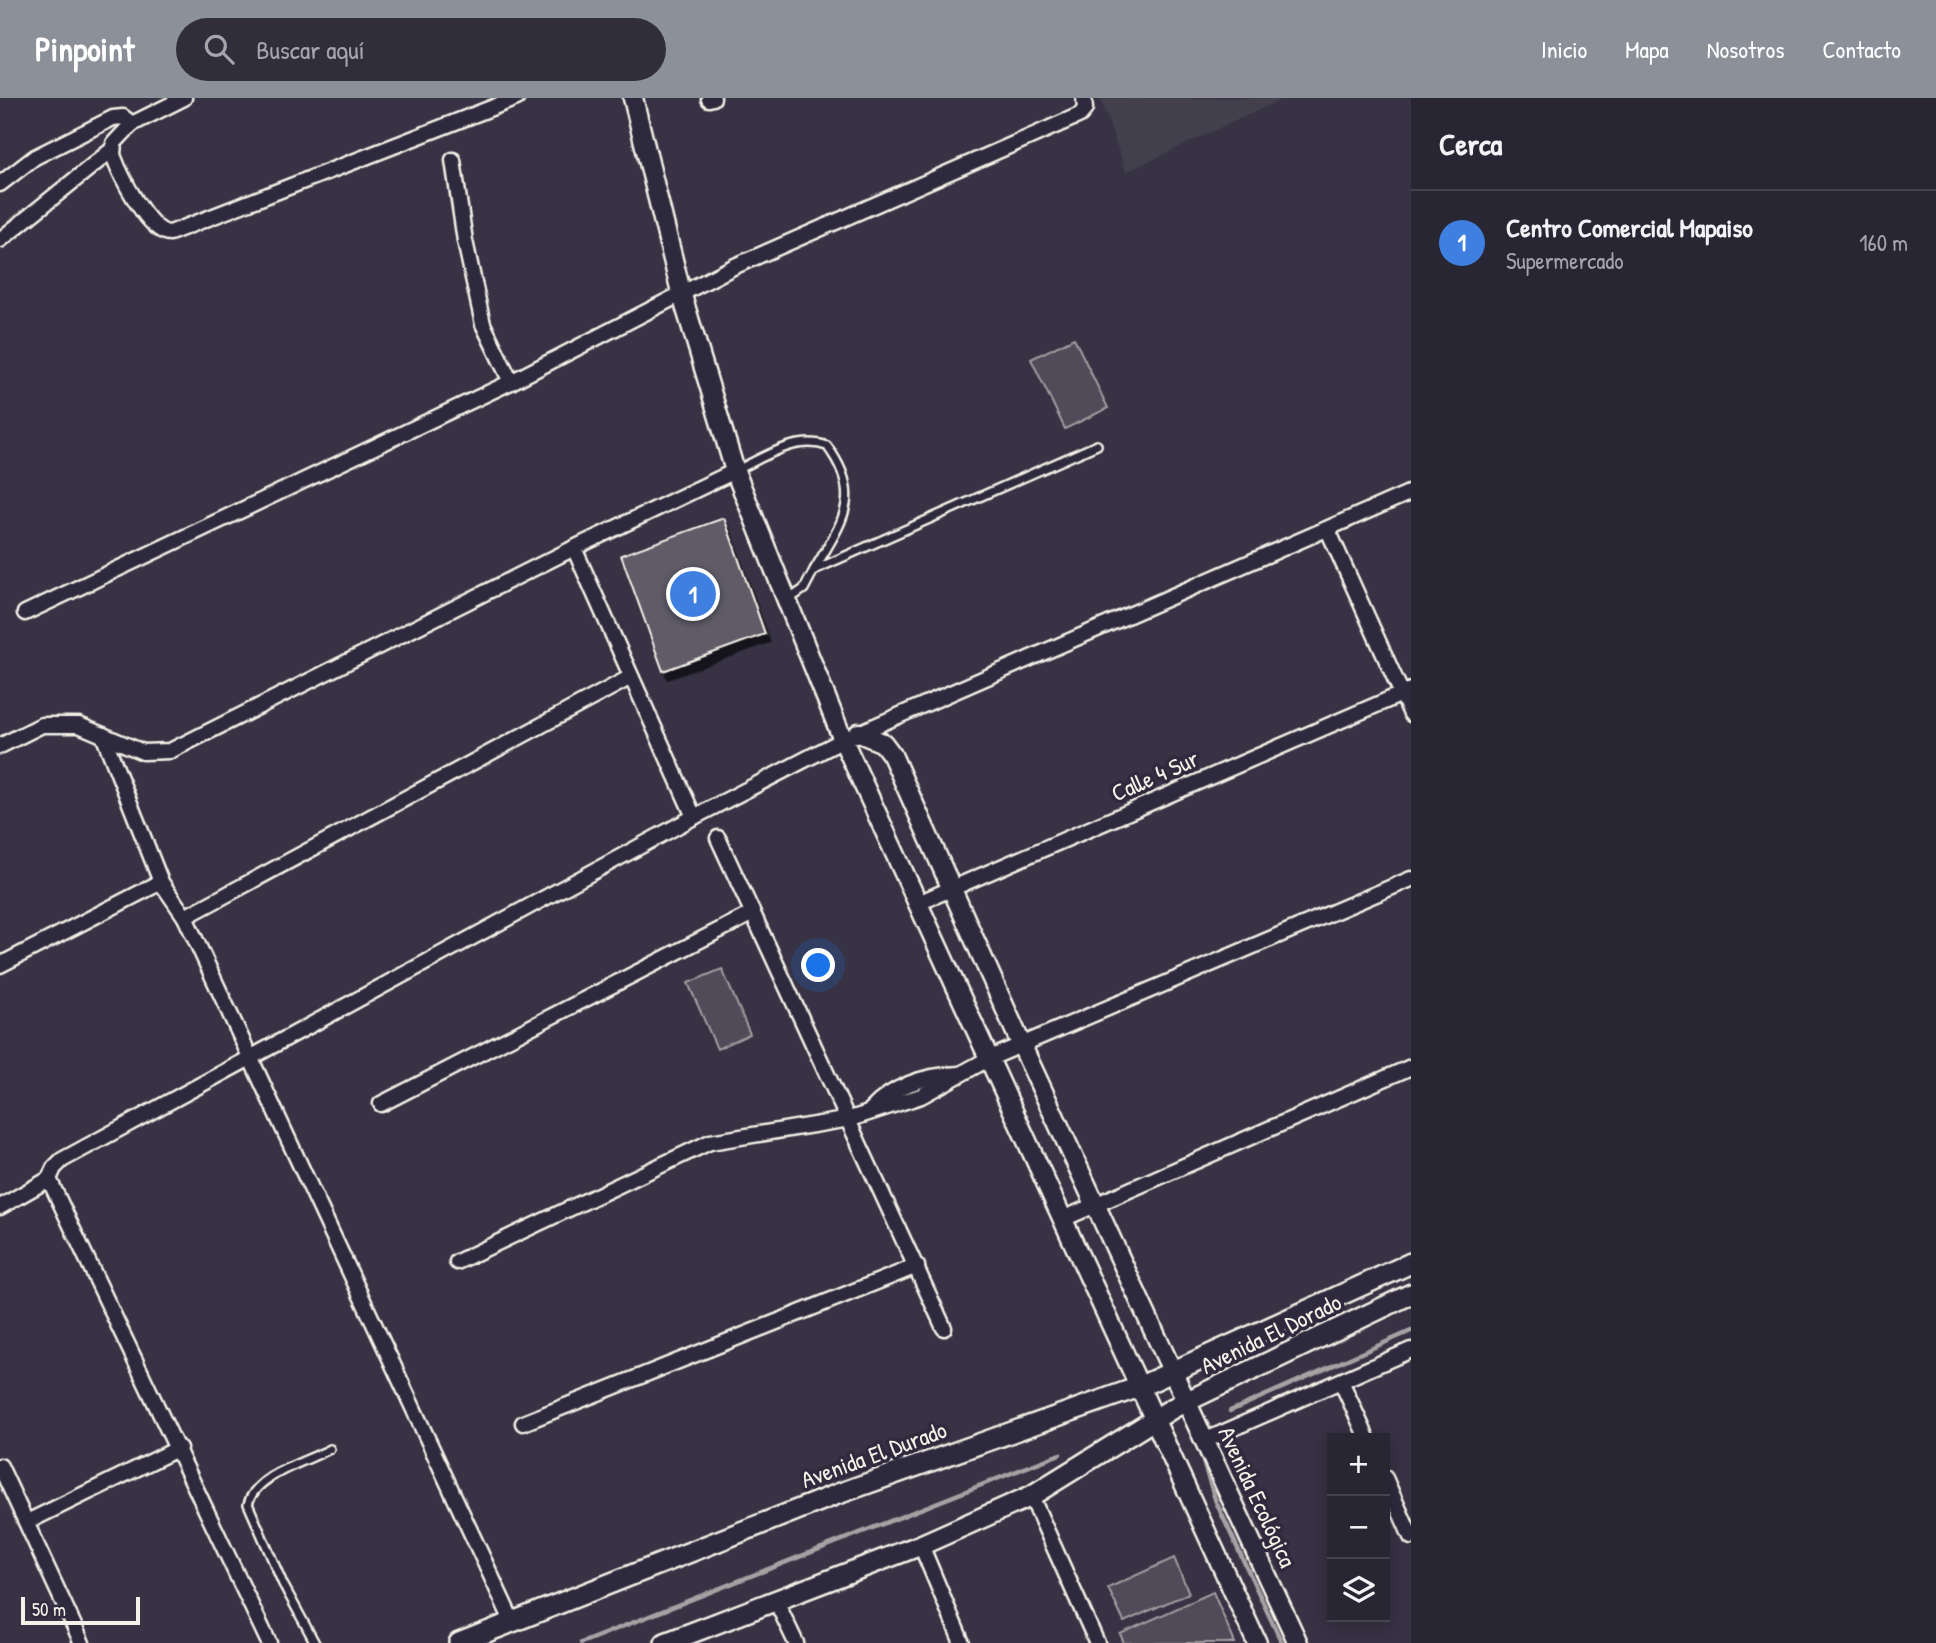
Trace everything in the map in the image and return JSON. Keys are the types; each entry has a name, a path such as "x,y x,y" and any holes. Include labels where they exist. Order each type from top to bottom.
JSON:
{"main road":[{"name":"Avenida El Dorado","path":"1304,1310 1411,1263"},
{"name":"Avenida El Dorado","path":"1153,1420 1186,1401 1411,1294"},
{"name":"Avenida El Durado","path":"459,1643 835,1494 1139,1387 1304,1310"},
{"path":"666,1643 921,1545 1031,1496 1078,1470 1153,1420"}],"street":[{"path":"184,98 132,124 114,143 113,149 115,161 151,224 163,233 170,233 517,98"},
{"path":"633,98 681,292 735,471 788,600 851,736 916,904 1257,1643"},
{"path":"25,613 511,382 681,292 1080,115 1085,109 1084,98"},
{"path":"0,184 41,154 113,118 123,117 132,124"},
{"path":"0,240 113,149"},
{"path":"453,160 465,242 483,324 511,382"},
{"path":"0,747 42,725 79,725 143,752 170,751 574,548 735,471"},
{"path":"0,1207 49,1179 62,1160 249,1056 694,817 851,736 1411,492"},
{"path":"1328,530 1406,692 1411,714"},
{"path":"574,548 694,817"},
{"path":"185,916 631,677"},
{"name":"Calle 4 Sur","path":"916,904 1406,692"},
{"path":"103,735 161,882 185,916 249,1056 303,1164 512,1621"},
{"name":"Avenida Ecológica","path":"851,736 883,743 892,755 1022,1046 1098,1205 1298,1643"},
{"path":"718,838 850,1119 944,1328"},
{"path":"457,1262 710,1142 850,1119 871,1110 885,1095 913,1082 941,1075 960,1074 988,1059 1411,879"},
{"path":"0,965 161,882"},
{"path":"381,1104 753,913"},
{"path":"1063,1219 1411,1067"},
{"path":"49,1179 270,1643"},
{"path":"523,1423 917,1266"},
{"path":"1204,1441 1411,1350"},
{"path":"1341,1381 1365,1433"},
{"path":"27,1522 179,1448"},
{"path":"0,1466 82,1643"},
{"path":"1390,1489 1411,1537"},
{"path":"1031,1496 1097,1643"},
{"path":"921,1545 962,1643"},
{"path":"776,1601 796,1643"}],"lane":[{"path":"735,471 787,447 814,442 827,446 847,489 848,501 842,521 804,589 788,600"},
{"path":"814,570 1097,445"},
{"path":"315,1643 283,1584 248,1504 253,1490 263,1482 330,1450"}],"shaded area":[{"path":"1100,98 1285,98 1126,172"},
{"path":"1074,338 1108,408 1065,429 1031,359"},
{"path":"722,969 750,1034 717,1049 688,983"},
{"path":"1174,1558 1189,1593 1124,1622 1108,1588"},
{"path":"1213,1592 1235,1643 1124,1643 1120,1634"}],"building":[{"path":"724,518 765,634 663,671 621,555"}],"waterway":[{"path":"1230,1411 1411,1331"},
{"path":"1195,1437 1216,1502 1282,1643"},
{"path":"581,1643 1060,1454"}],"place":[{"name":"Centro Comercial Mapaiso","path":"693,594"}]}
